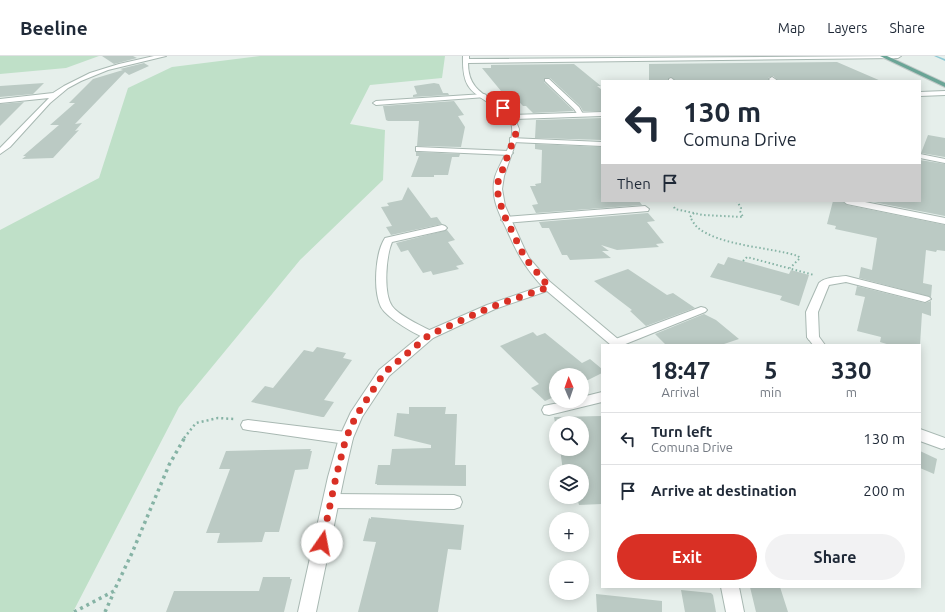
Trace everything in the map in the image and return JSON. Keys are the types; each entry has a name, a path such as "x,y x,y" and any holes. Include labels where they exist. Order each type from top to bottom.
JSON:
{"main road":[{"path":"883,56 945,85"},
{"path":"898,56 925,68"}],"street":[{"path":"0,152 55,95 70,85 110,68 163,56"},
{"path":"702,310 618,344 549,287 525,258 506,220 498,196 498,182 516,133 514,123 503,108 470,85 467,77 466,58 898,56"},
{"path":"547,80 577,108 580,114"},
{"path":"921,94 945,93"},
{"path":"0,101 55,95"},
{"path":"376,103 484,96"},
{"path":"510,117 601,114"},
{"path":"513,140 601,144"},
{"path":"0,145 9,144"},
{"path":"419,149 509,153"},
{"path":"921,156 945,161"},
{"path":"852,202 945,221"},
{"path":"506,220 645,209"},
{"path":"429,335 386,306 382,290 382,259 385,245 388,240 442,228"},
{"path":"816,341 812,312 824,283 846,279 925,299"},
{"path":"307,612 346,438 356,416 384,373 429,335 491,307 549,287"},
{"path":"548,410 601,397"},
{"path":"248,425 346,438"},
{"path":"921,435 942,443"},
{"path":"331,501 454,502"},
{"path":"730,588 735,612"}],"path":[{"path":"674,207 675,209 708,216 743,217 738,202"},
{"path":"694,213 690,217 697,226 719,238 798,256 800,258 790,268"},
{"path":"743,261 747,257 834,280"},
{"path":"105,612 132,553 169,465 181,441 196,423 218,418 238,420 248,425"},
{"path":"74,612 114,591"}],"green space":[{"path":"0,56 99,56 66,68 0,74"},
{"path":"260,56 445,56 442,78 370,85 350,124 385,130 383,180 300,260 179,407 73,612 0,612 0,230 99,178 128,88 172,67"}],"building":[{"path":"102,56 133,56 137,58 114,64"},
{"path":"837,62 879,80 778,80 773,76 768,78 769,80 674,80 670,77 668,80 649,80 649,64"},
{"path":"144,63 149,66 129,75 125,72 75,124 82,123 75,131 79,130 53,158 22,159 26,156 23,156 59,125 50,125 75,103 69,103 93,79 123,70 120,69"},
{"path":"574,64 601,86 597,86 601,89 601,111 583,111 580,106 550,78 545,78 544,82 574,111 533,113 526,106 523,106 511,93 501,91 482,68 491,68 491,65"},
{"path":"44,83 33,94 0,97 0,86"},
{"path":"434,83 439,84 443,93 448,93 449,95 413,97 413,95 417,94 414,86"},
{"path":"454,101 464,115 458,116 465,127 461,147 417,146 419,121 388,121 386,120 383,106"},
{"path":"24,102 0,126 0,104"},
{"path":"601,118 601,140 535,138 536,120"},
{"path":"928,135 945,138 945,157 921,153"},
{"path":"535,144 601,147 601,202 640,202 642,205 536,213 532,205 538,204 530,186 536,186 535,184 541,183 542,150 535,149"},
{"path":"416,152 460,154 459,157 452,157 448,175 434,175 434,177 411,177 419,156 416,156"},
{"path":"921,160 945,164 945,216 873,202 921,202"},
{"path":"408,187 431,218 437,217 442,224 391,235 386,227 392,226 381,207 389,206 387,203 402,200"},
{"path":"833,202 843,202 847,205 945,225 945,251 937,250 936,252 926,250 923,283 932,285 931,297 859,278 861,267 872,270 877,238 835,229 836,226 827,224"},
{"path":"648,213 655,221 647,222 664,243 656,244 659,247 617,250 601,245 609,251 602,251 611,258 570,260 567,255 562,255 549,228 542,228 539,222"},
{"path":"447,230 455,240 448,242 464,264 456,266 459,269 433,275 431,271 423,273 408,250 401,252 396,243"},
{"path":"728,257 789,274 791,270 809,275 799,306 780,300 782,296 710,277 718,263 724,265"},
{"path":"628,269 667,295 673,293 695,308 646,326 630,311 632,310 594,281"},
{"path":"857,286 925,303 931,301 931,316 922,313 920,344 887,344 880,342 881,337 857,331 865,297 855,295"},
{"path":"704,314 716,320 739,339 724,344 665,344 655,334"},
{"path":"533,332 537,336 545,333 582,363 590,359 601,368 601,374 589,380 589,368 549,368 549,399 545,401 531,388 539,384 500,346"},
{"path":"317,347 346,353 343,358 352,360 324,400 334,402 324,417 251,402 265,386 273,388 304,350 313,352"},
{"path":"409,407 446,407 445,414 457,414 455,465 466,465 466,486 375,484 378,465 390,465 392,449 431,448 431,445 394,436 397,413 409,414"},
{"path":"589,416 601,416 601,504 579,505 589,504 589,464 562,464 561,456 589,456"},
{"path":"311,449 310,451 312,451 308,469 295,470 279,532 265,532 262,542 217,543 220,533 206,533 230,469 219,469 226,451"},
{"path":"921,451 937,459 934,474 921,468"},
{"path":"371,517 464,525 461,550 448,549 438,612 358,612 376,542 363,541 369,518 371,519"},
{"path":"263,577 290,577 290,579 292,579 284,612 166,612 174,591 259,591"},
{"path":"750,588 780,588 788,612 756,612"},
{"path":"681,590 711,593 713,595 716,612 685,612"},
{"path":"596,594 662,601 662,612 597,612"}],"waterway":[{"path":"935,56 945,60"}],"route":[{"path":"322,543 346,438 356,416 384,373 429,335 491,307 549,287 525,258 504,215 498,196 498,182 516,133 514,123 503,108"}]}
